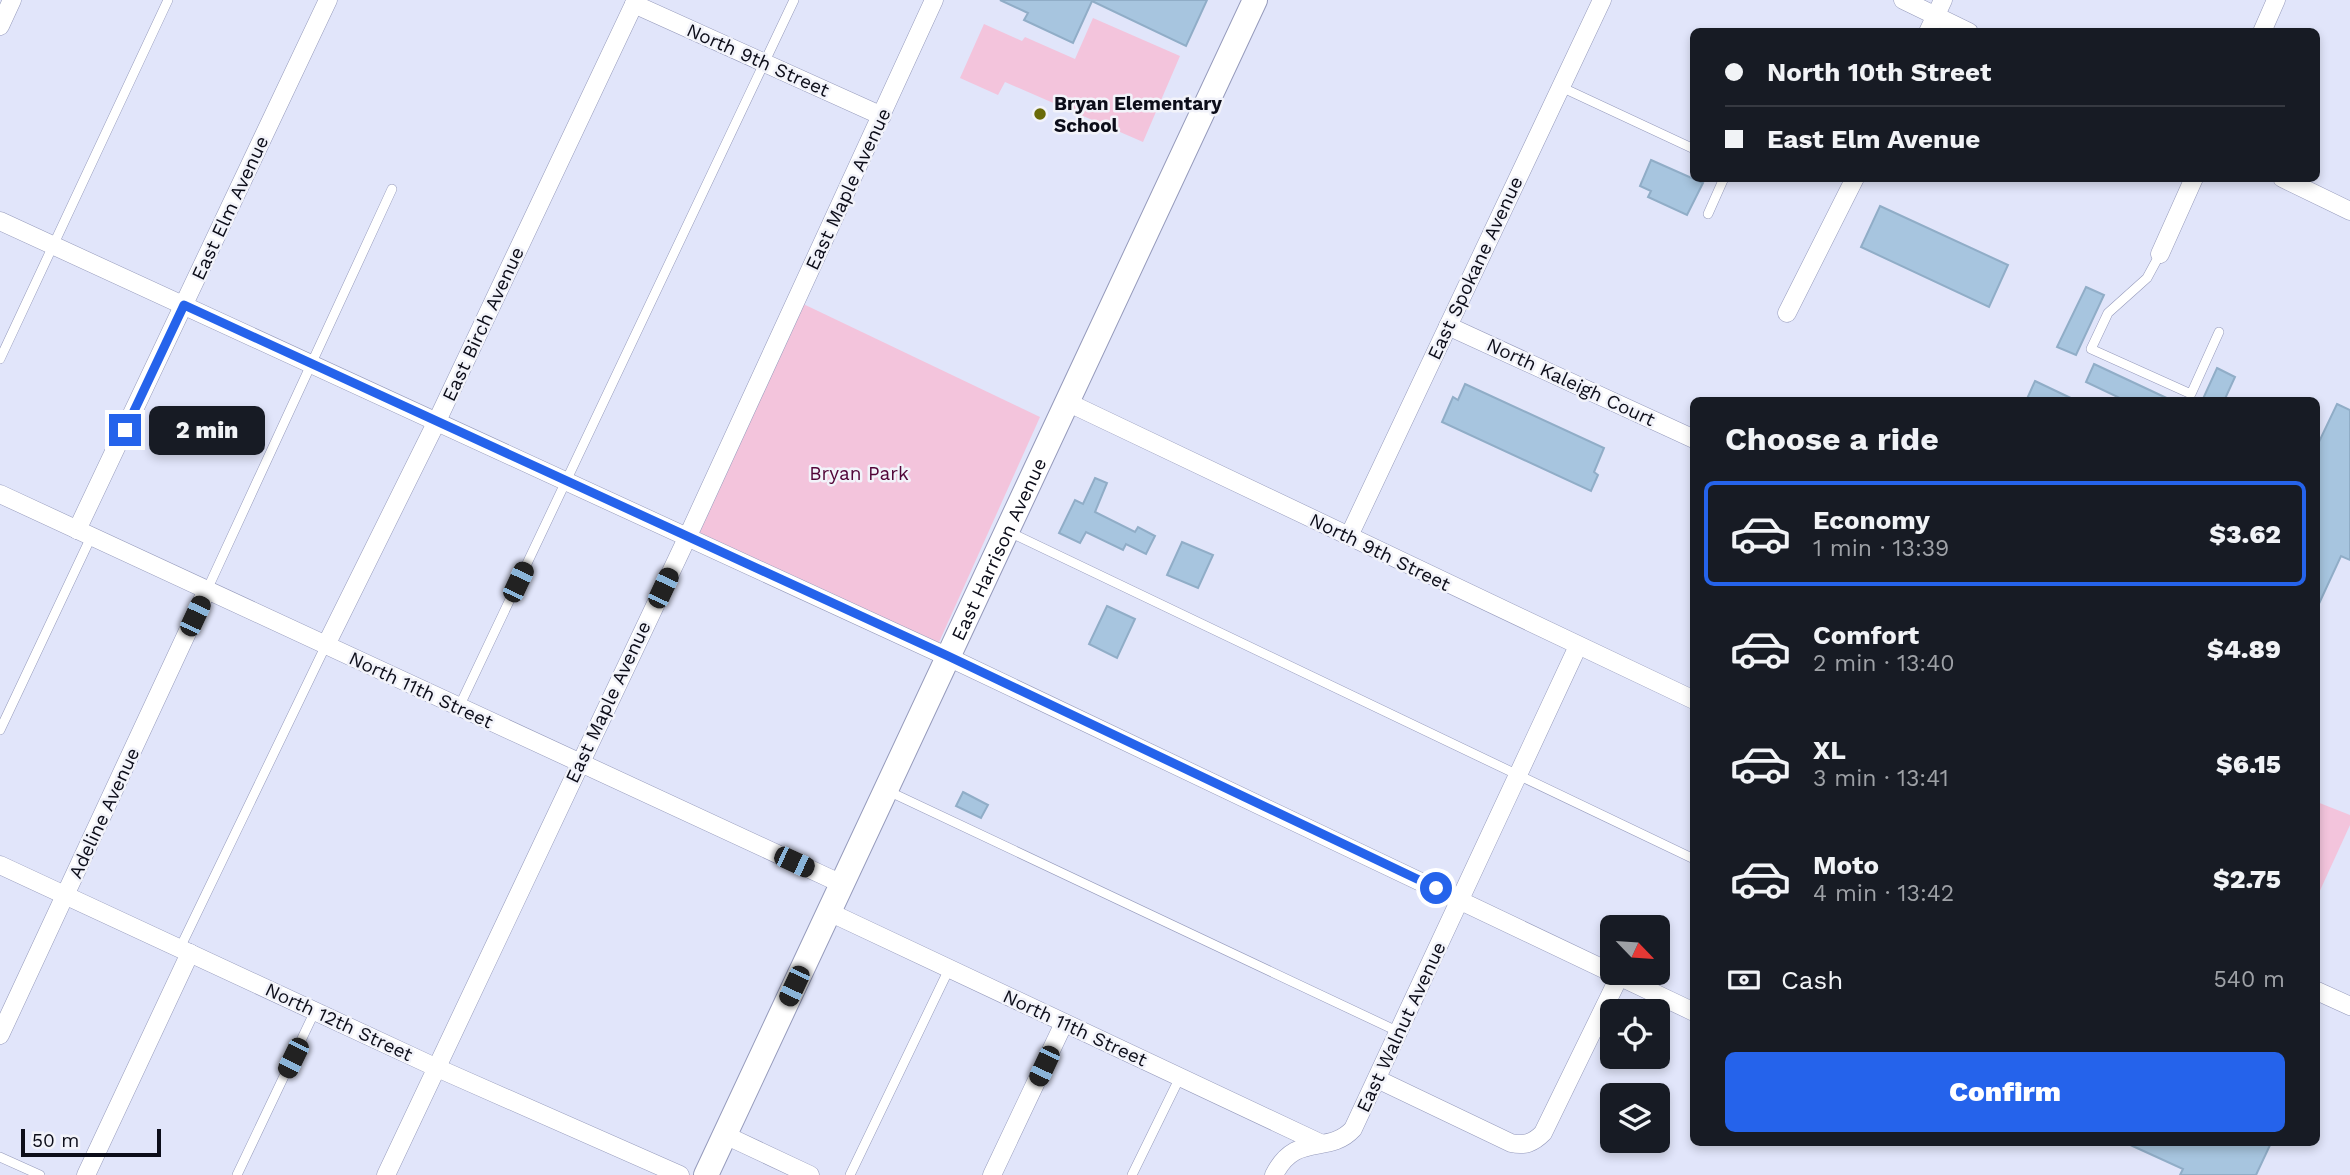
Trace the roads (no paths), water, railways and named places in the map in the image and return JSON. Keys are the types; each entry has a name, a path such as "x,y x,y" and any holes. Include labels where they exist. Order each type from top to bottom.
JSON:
{"street":[{"path":"0,26 12,0"},
{"name":"East Elm Avenue","path":"84,533 184,305 328,0"},
{"name":"East Maple Avenue","path":"386,1175 687,538 934,0"},
{"name":"East Harrison Avenue","path":"706,1175 1255,0"},
{"name":"East Spokane Avenue","path":"1349,536 1602,0"},
{"path":"1903,0 1961,28"},
{"path":"2264,28 2276,0"},
{"name":"North 9th Street","path":"635,2 882,116"},
{"name":"East Birch Avenue","path":"326,645 436,422 635,2"},
{"path":"1787,313 1853,182"},
{"path":"2160,254 2192,182"},
{"path":"2290,182 2350,211"},
{"path":"0,221 948,656 1600,968"},
{"name":"North Kaleigh Court","path":"1448,326 1690,437"},
{"name":"North 9th Street","path":"1067,402 1690,698"},
{"name":"North 11th Street","path":"0,494 842,884"},
{"name":"Adeline Avenue","path":"0,1035 207,590"},
{"name":"East Walnut Avenue","path":"1274,1175 1283,1161 1296,1150 1320,1143 1338,1142 1353,1129 1578,646"},
{"name":"North 12th Street","path":"0,865 435,1067 680,1175"},
{"name":"North 11th Street","path":"829,912 1320,1143"},
{"path":"86,1175 185,951"},
{"path":"1377,1079 1511,1143 1526,1144 1535,1141 1543,1133 1615,985"},
{"path":"1636,985 1690,1010"},
{"path":"2320,992 2350,1006"},
{"path":"992,1175 1064,1023"},
{"path":"725,1135 810,1175"}],"lane":[{"path":"0,359 168,0"},
{"path":"459,707 794,0"},
{"path":"1561,87 1690,147"},
{"path":"1708,214 1722,182"},
{"path":"207,590 392,189"},
{"path":"2160,254 2147,278 2108,313 2091,349 2189,397 2219,332"},
{"path":"1007,531 1690,857"},
{"path":"0,730 84,533"},
{"path":"185,951 326,645"},
{"path":"886,790 1399,1032"},
{"path":"850,1175 949,969"},
{"path":"237,1175 315,1011"},
{"path":"1132,1175 1180,1077"},
{"path":"0,1157 40,1175"}],"place":[{"name":"Bryan Elementary School","path":"1040,114"}],"park label":[{"name":"Bryan Park","path":"859,473"}]}
